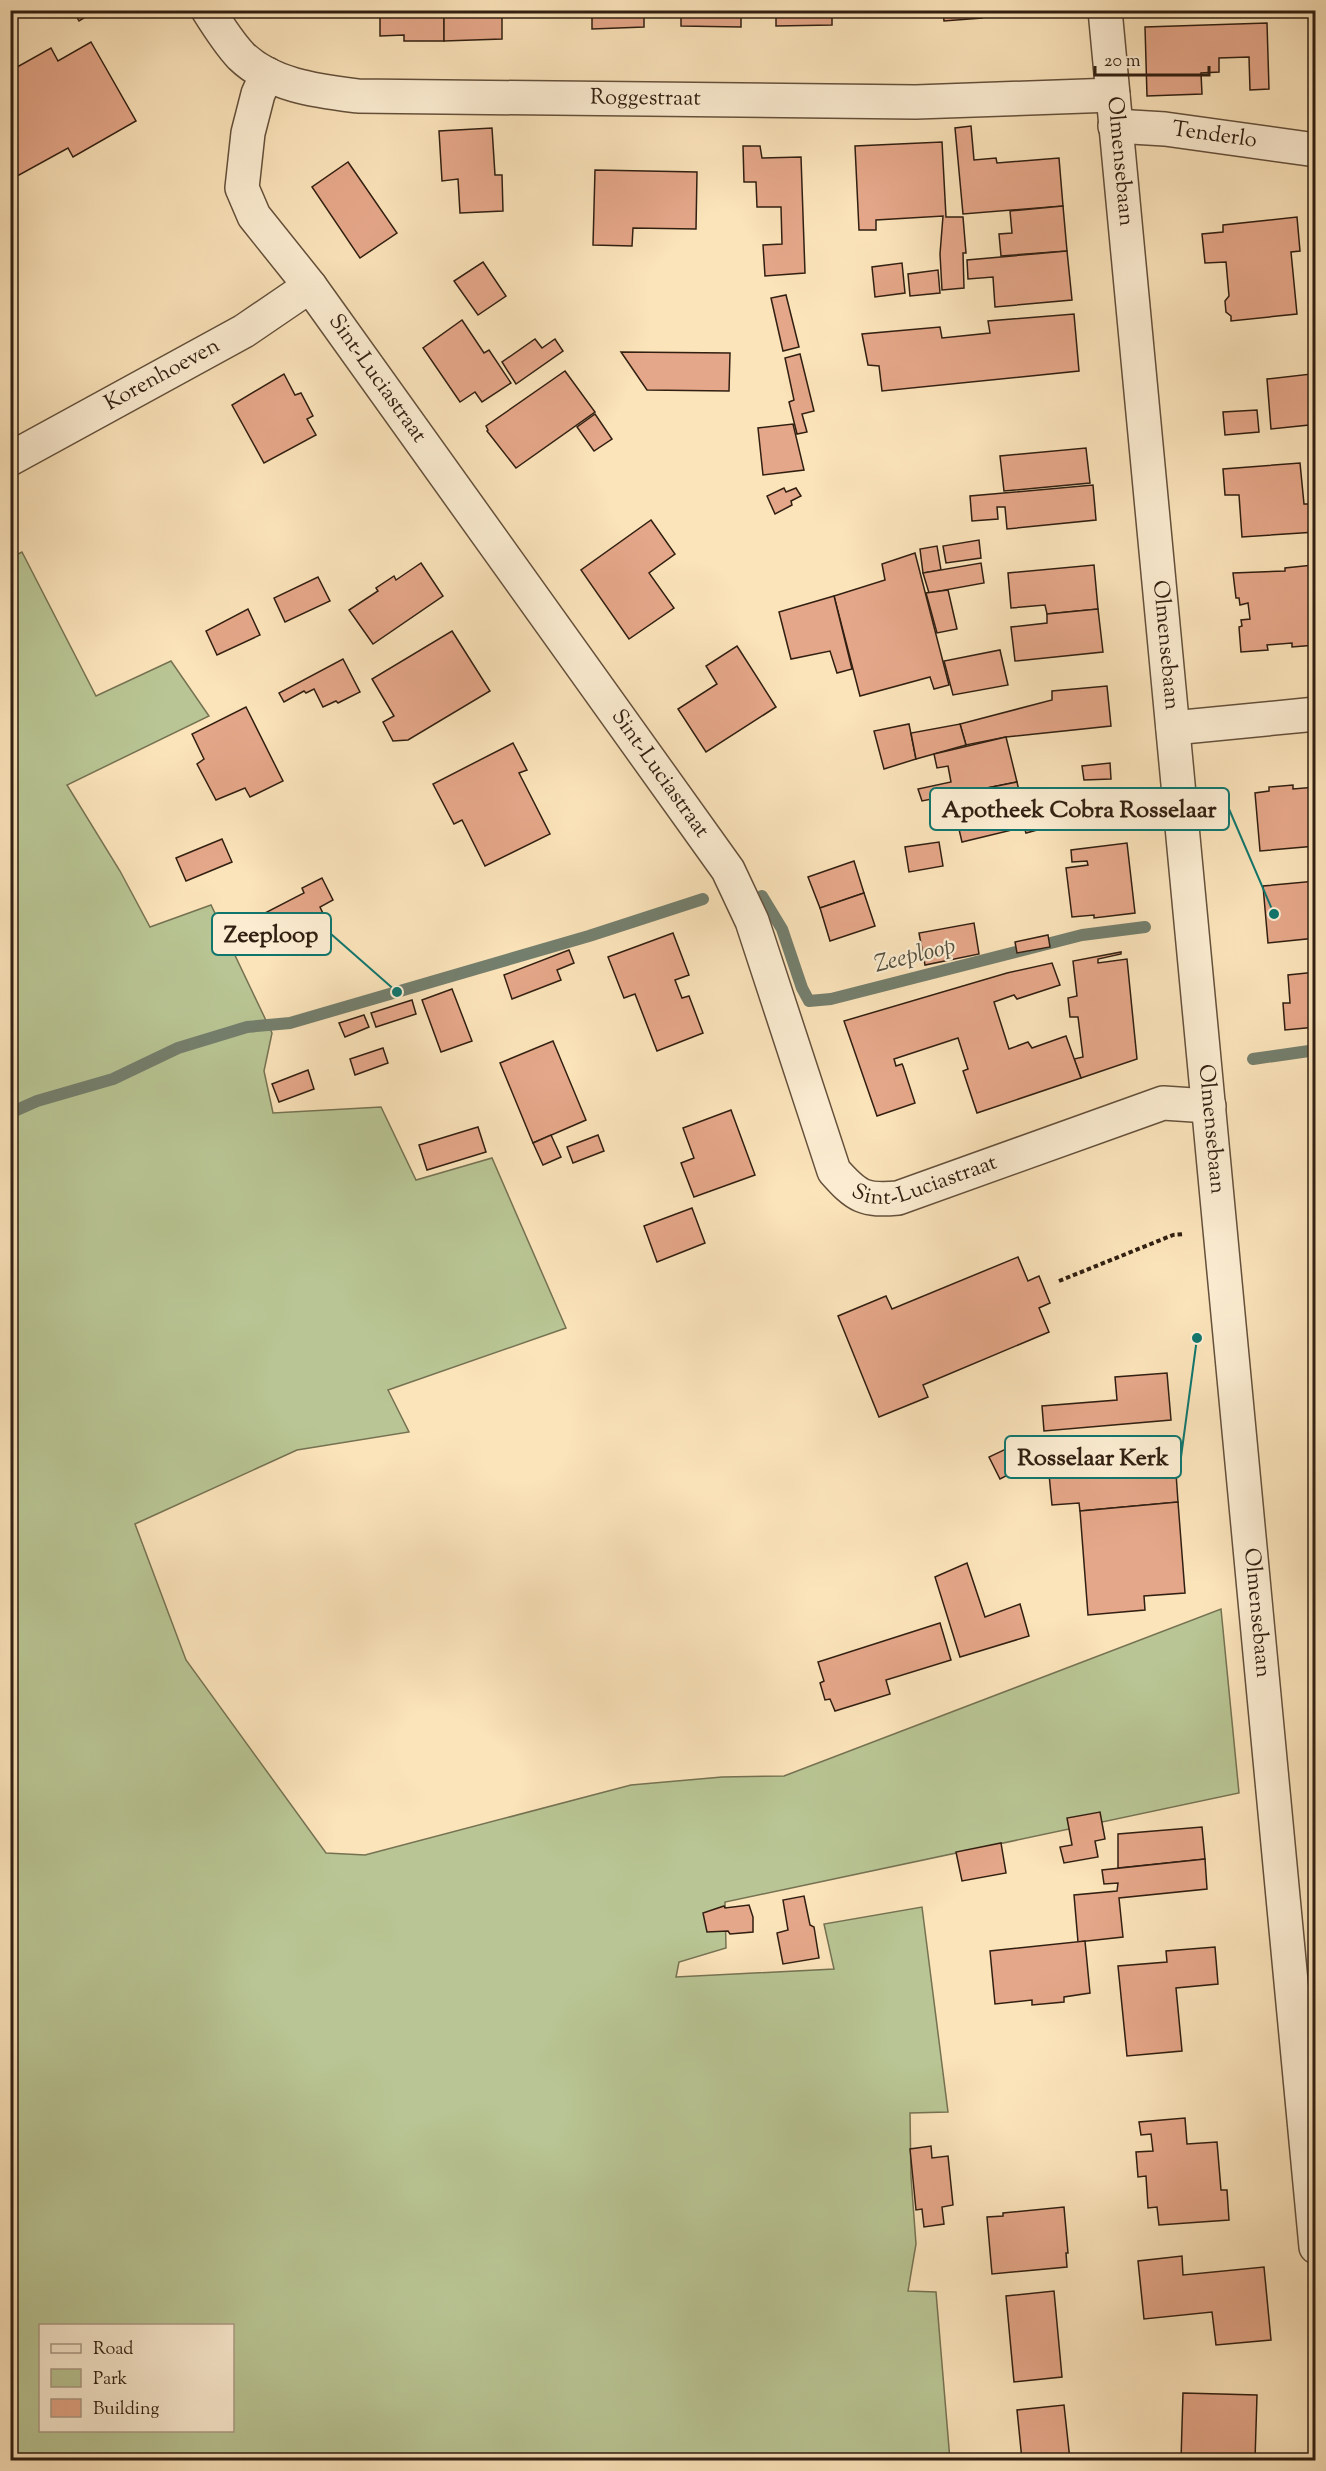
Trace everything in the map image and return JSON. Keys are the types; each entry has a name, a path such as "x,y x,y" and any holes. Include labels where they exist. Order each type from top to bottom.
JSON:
{"street":[{"name":"Roggestraat","path":"208,10 226,38 242,57 267,74 312,90 358,96 916,102 1114,110"},
{"name":"Olmensebaan","path":"1105,10 1316,2247"},
{"name":"Sint-Luciastraat","path":"267,74 258,94 248,133 242,188 254,216 310,286 728,870 752,921 834,1171 850,1190 873,1200 898,1198 1162,1103 1209,1106"},
{"name":"Tenderlo","path":"1114,110 1165,129 1316,150"},
{"name":"Korenhoeven","path":"10,459 244,331 310,286"},
{"path":"1173,728 1316,714"}],"path":[{"path":"1059,1281 1173,1235 1221,1229"}],"green space":[{"path":"22,552 96,696 171,661 209,716 67,785 120,871 150,927 211,905 272,1033 264,1071 273,1113 381,1107 416,1180 492,1158 566,1328 388,1390 409,1432 297,1450 135,1524 186,1660 326,1853 365,1855 631,1785 722,1777 784,1776 1221,1609 1239,1793 725,1902 726,1948 679,1962 676,1977 834,1969 824,1924 922,1907 948,2112 910,2113 911,2177 916,2244 908,2291 936,2292 950,2460 11,2460 10,558"}],"building":[{"path":"10,10 24,10 10,18"},
{"path":"73,10 97,10 79,21"},
{"path":"380,10 444,10 444,41 404,41 404,35 380,36"},
{"path":"444,10 502,10 502,39 444,41"},
{"path":"592,10 644,10 644,27 592,29"},
{"path":"681,10 741,10 741,27 681,26"},
{"path":"776,10 832,10 832,25 776,26"},
{"path":"943,10 981,10 982,18 944,21"},
{"path":"1267,23 1269,89 1250,90 1249,57 1219,58 1219,72 1201,73 1202,94 1147,96 1145,27"},
{"path":"91,42 136,121 73,157 68,148 10,180 10,71 51,48 58,61"},
{"path":"971,126 974,160 996,158 997,163 1059,158 1063,206 963,214 955,128"},
{"path":"492,128 495,175 502,175 503,211 460,213 458,179 442,181 439,131"},
{"path":"942,142 946,217 963,217 966,253 963,253 964,288 942,290 940,254 943,216 876,220 876,230 859,230 855,146"},
{"path":"743,146 760,146 762,158 801,157 805,273 765,276 763,245 782,244 781,207 757,207 756,182 744,182"},
{"path":"348,162 397,233 360,258 312,187"},
{"path":"595,170 697,172 696,229 633,228 632,246 593,245"},
{"path":"1063,206 1067,251 1001,256 999,234 1012,233 1010,211"},
{"path":"1297,217 1300,251 1291,252 1297,314 1231,321 1231,316 1226,312 1225,301 1229,296 1226,262 1205,263 1202,234 1223,232 1223,225"},
{"path":"1067,251 1072,300 995,307 993,277 968,279 967,260"},
{"path":"483,262 506,296 478,315 454,281"},
{"path":"902,263 905,293 875,297 872,267"},
{"path":"938,270 940,293 910,296 908,274"},
{"path":"786,295 799,347 783,351 771,298"},
{"path":"1074,314 1079,371 882,391 879,366 868,365 862,334 940,327 942,338 990,333 988,321"},
{"path":"462,320 484,353 489,350 511,383 482,402 475,392 460,402 423,348"},
{"path":"535,339 542,348 555,339 563,351 516,384 502,362"},
{"path":"621,352 730,353 729,391 647,390"},
{"path":"800,354 814,411 802,414 807,432 797,434 789,402 794,400 785,358"},
{"path":"565,371 595,412 516,468 487,431 486,426"},
{"path":"284,374 295,395 301,393 313,416 307,419 316,435 264,463 232,405"},
{"path":"1311,374 1309,425 1271,429 1267,379"},
{"path":"1257,410 1259,432 1225,435 1223,412"},
{"path":"595,414 612,439 594,451 577,427"},
{"path":"793,424 804,470 763,475 758,428"},
{"path":"1086,448 1090,483 1004,491 1000,456"},
{"path":"1300,463 1304,504 1316,504 1316,532 1242,537 1239,495 1225,495 1223,469"},
{"path":"1093,485 1096,520 1007,529 1005,507 997,507 998,519 972,521 970,496"},
{"path":"784,488 786,492 796,488 801,496 791,501 792,505 775,514 767,496"},
{"path":"651,520 675,554 649,573 674,608 629,639 581,570"},
{"path":"979,540 981,558 946,563 943,546"},
{"path":"937,546 941,570 923,573 920,549"},
{"path":"915,553 949,685 934,689 930,677 860,696 834,596 885,580 882,564"},
{"path":"421,563 443,596 373,644 349,610 378,591 376,588 394,576 396,580"},
{"path":"981,563 984,583 929,593 923,573"},
{"path":"1094,565 1098,609 1047,614 1045,605 1011,608 1008,573"},
{"path":"1313,565 1316,594 1309,595 1311,617 1316,617 1316,645 1292,647 1292,643 1267,645 1268,650 1241,652 1239,627 1242,626 1241,620 1250,619 1248,603 1240,605 1239,598 1236,598 1233,573 1285,571 1285,568"},
{"path":"318,577 330,601 285,622 274,598"},
{"path":"948,590 957,629 937,633 926,593"},
{"path":"834,596 852,669 837,673 830,651 791,659 779,612"},
{"path":"248,609 260,635 217,655 206,631"},
{"path":"1098,609 1103,652 1015,661 1011,627 1047,623 1047,614"},
{"path":"452,631 490,691 408,740 393,741 383,722 394,716 372,679"},
{"path":"737,646 776,707 706,752 678,709 717,684 706,666"},
{"path":"1000,650 1008,685 953,695 944,661"},
{"path":"343,659 360,692 338,703 336,701 323,707 314,689 306,693 304,691 284,702 279,693"},
{"path":"1107,686 1111,726 1006,737 966,745 960,724 1052,700 1052,691"},
{"path":"246,707 283,781 250,797 245,788 216,800 197,764 204,759 192,734"},
{"path":"909,724 916,759 884,769 874,731"},
{"path":"960,724 966,745 916,759 911,733"},
{"path":"1006,737 1017,782 922,801 918,789 951,782 948,766 937,768 934,754"},
{"path":"513,743 527,770 519,773 550,834 485,866 462,820 454,824 433,784"},
{"path":"1110,763 1111,779 1084,780 1082,766"},
{"path":"1017,782 1020,795 1044,790 1052,826 1026,833 1024,827 962,842 954,808 935,812 932,799"},
{"path":"1293,785 1293,789 1316,787 1316,846 1260,851 1255,793 1269,791 1269,787"},
{"path":"222,839 232,862 186,881 176,858"},
{"path":"939,842 943,866 909,872 905,847"},
{"path":"1127,843 1135,913 1094,918 1094,915 1072,917 1066,868 1088,865 1087,861 1072,862 1071,850"},
{"path":"854,861 864,893 820,908 808,877"},
{"path":"322,878 333,900 320,907 326,920 280,944 263,914 304,893 302,888"},
{"path":"1316,881 1316,938 1268,943 1263,886"},
{"path":"864,893 875,926 830,941 820,908"},
{"path":"974,923 979,954 925,965 919,933"},
{"path":"673,933 689,975 675,980 682,998 689,996 703,1033 657,1051 635,994 624,998 608,957"},
{"path":"1048,935 1050,947 1017,953 1015,942"},
{"path":"569,950 574,963 557,970 561,980 512,999 504,975"},
{"path":"1121,952 1121,954 1098,959 1098,963 1127,959 1137,1059 1081,1078 1074,1059 1083,1057 1078,1017 1070,1017 1068,998 1077,996 1073,961"},
{"path":"1052,963 1060,985 1017,999 1014,995 994,1002 1009,1049 1028,1042 1032,1048 1066,1036 1081,1078 977,1113 963,1071 968,1069 958,1038 894,1059 896,1066 902,1064 903,1066 915,1103 877,1116 844,1021 1007,973"},
{"path":"1316,972 1316,1027 1285,1030 1283,1003 1290,1003 1288,975"},
{"path":"452,989 472,1041 441,1052 422,1000"},
{"path":"412,1000 416,1014 376,1027 371,1013"},
{"path":"364,1015 369,1027 345,1037 339,1023"},
{"path":"553,1041 586,1120 533,1143 500,1063"},
{"path":"383,1048 388,1063 355,1075 350,1059"},
{"path":"308,1070 314,1089 279,1102 272,1084"},
{"path":"731,1110 755,1175 694,1197 681,1163 694,1158 683,1128"},
{"path":"478,1127 486,1152 427,1170 419,1145"},
{"path":"551,1135 561,1157 543,1165 533,1143"},
{"path":"598,1135 604,1151 573,1163 567,1147"},
{"path":"692,1208 705,1243 657,1262 644,1226"},
{"path":"1018,1257 1028,1281 1039,1276 1050,1303 1039,1308 1049,1332 923,1385 928,1397 879,1417 838,1316 886,1296 892,1309"},
{"path":"1167,1373 1171,1420 1044,1431 1042,1406 1117,1400 1115,1377"},
{"path":"1029,1438 1039,1459 1000,1479 989,1457"},
{"path":"1148,1457 1149,1461 1175,1459 1178,1502 1080,1511 1079,1503 1052,1505 1049,1474 1118,1469 1117,1460"},
{"path":"1178,1502 1185,1593 1144,1596 1145,1610 1088,1615 1080,1511"},
{"path":"967,1563 985,1617 1020,1604 1029,1636 960,1657 935,1577"},
{"path":"940,1623 951,1660 886,1680 890,1694 835,1711 830,1699 825,1700 820,1683 824,1681 818,1662"},
{"path":"1100,1812 1105,1839 1095,1841 1098,1857 1064,1863 1060,1847 1072,1845 1067,1818"},
{"path":"1202,1827 1205,1859 1118,1868 1118,1834"},
{"path":"1001,1843 1006,1873 962,1881 956,1852"},
{"path":"1205,1859 1207,1889 1119,1898 1123,1937 1078,1942 1074,1895 1117,1891 1118,1883 1104,1884 1102,1870"},
{"path":"804,1896 810,1925 814,1927 819,1958 783,1964 777,1933 788,1930 783,1900"},
{"path":"749,1905 753,1917 753,1932 730,1934 728,1931 707,1932 703,1913 724,1906 725,1908"},
{"path":"1085,1941 1090,1993 1064,1997 1064,2002 1032,2005 1032,2000 995,2004 990,1951"},
{"path":"1215,1947 1218,1984 1176,1988 1182,2051 1127,2056 1118,1966 1167,1962 1166,1951"},
{"path":"1185,2118 1187,2144 1217,2142 1221,2190 1227,2190 1229,2220 1159,2225 1157,2207 1148,2208 1146,2176 1138,2177 1136,2152 1153,2151 1151,2134 1141,2135 1139,2122"},
{"path":"931,2146 932,2158 948,2156 953,2205 942,2207 944,2224 924,2227 922,2209 916,2210 910,2149"},
{"path":"1064,2207 1067,2267 992,2274 987,2217 1003,2216 1003,2213"},
{"path":"1182,2256 1183,2275 1264,2267 1271,2340 1216,2345 1212,2312 1144,2319 1138,2261"},
{"path":"1054,2291 1062,2377 1014,2382 1006,2296"},
{"path":"1183,2393 1257,2395 1255,2460 1181,2460"},
{"path":"1064,2405 1070,2460 1022,2460 1017,2410"}],"waterway":[{"name":"Zeeploop","path":"762,896 782,929 802,988 809,1001 831,999 1082,935 1145,927"},
{"name":"Zeeploop","path":"10,1113 37,1101 113,1079 178,1048 247,1027 290,1023 589,936 703,899"},
{"name":"Zeeploop","path":"1253,1059 1316,1050"}],"place":[{"name":"Apotheek Cobra Rosselaar","path":"1274,914"},
{"name":"Zeeploop","path":"397,992"},
{"name":"Rosselaar Kerk","path":"1197,1338"}]}
